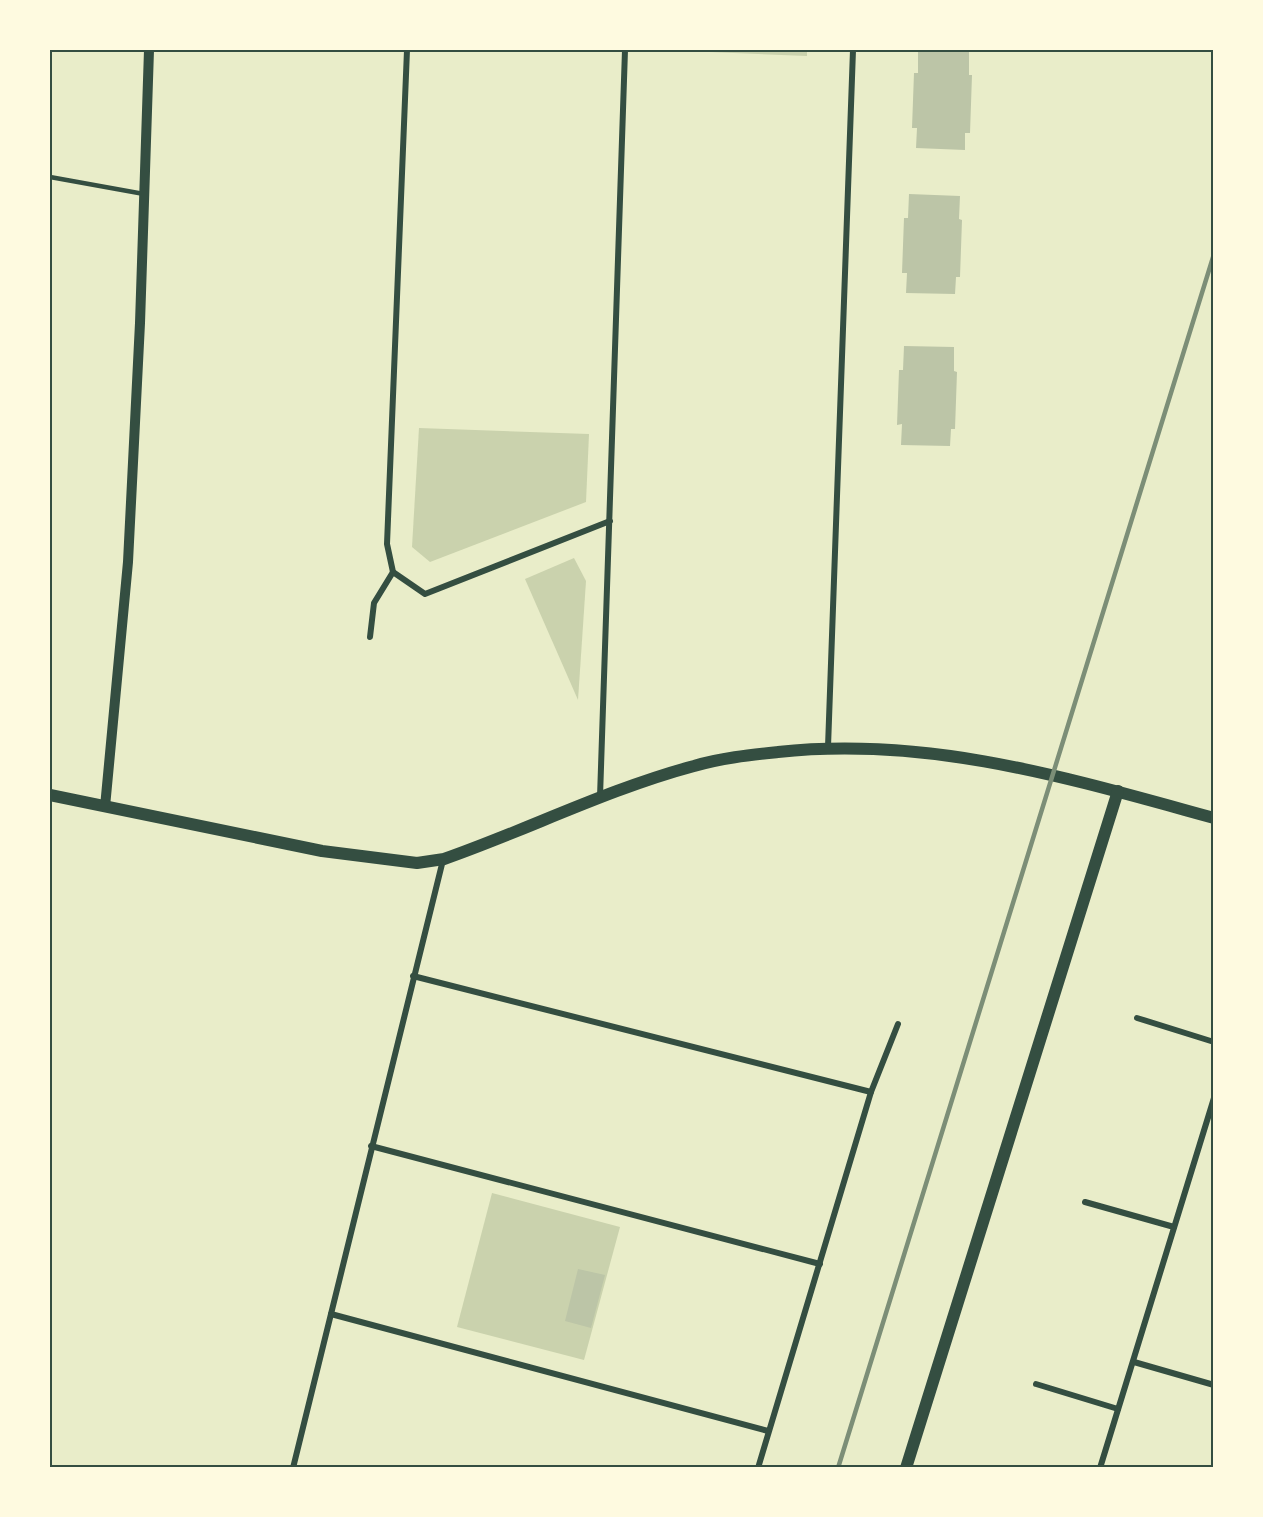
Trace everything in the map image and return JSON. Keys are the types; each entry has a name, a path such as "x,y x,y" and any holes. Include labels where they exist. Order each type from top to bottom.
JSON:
{"main road":[{"path":"50,795 354,856 417,863 444,859 600,798 695,765 753,754 828,747 904,749 981,759 1053,773 1214,818"},
{"path":"906,1467 1118,792"}],"street":[{"path":"105,807 128,562 149,50"},
{"path":"370,637 375,603 393,572 387,544 407,50"},
{"path":"600,798 625,50"},
{"path":"828,747 854,50"},
{"path":"393,572 425,594 609,521"},
{"path":"293,1467 413,976 444,859"},
{"path":"413,976 871,1092"},
{"path":"1137,1018 1214,1042"},
{"path":"758,1467 871,1092 898,1024"},
{"path":"1100,1467 1214,1098"},
{"path":"371,1146 820,1264"},
{"path":"1085,1202 1174,1227"},
{"path":"331,1314 768,1431"},
{"path":"1134,1362 1214,1385"},
{"path":"1036,1384 1118,1409"}],"lane":[{"path":"50,177 144,194"}],"green space":[{"path":"661,50 807,50 807,56"},
{"path":"419,428 589,434 586,502 430,562 412,547"},
{"path":"574,558 586,581 578,700 525,579"},
{"path":"492,1193 620,1227 584,1360 457,1327"}],"building":[{"path":"918,50 969,51 969,75 972,75 970,133 965,133 965,150 916,148 917,128 912,128 914,73 918,73"},
{"path":"909,194 960,196 959,219 962,220 960,277 956,277 955,294 906,293 907,273 902,273 904,218 908,218"},
{"path":"904,346 954,347 954,371 957,372 955,429 951,429 950,446 901,445 902,424 897,425 899,370 903,370"},
{"path":"578,1269 605,1275 591,1328 565,1321"}],"railway":[{"path":"838,1468 1214,254"}]}
